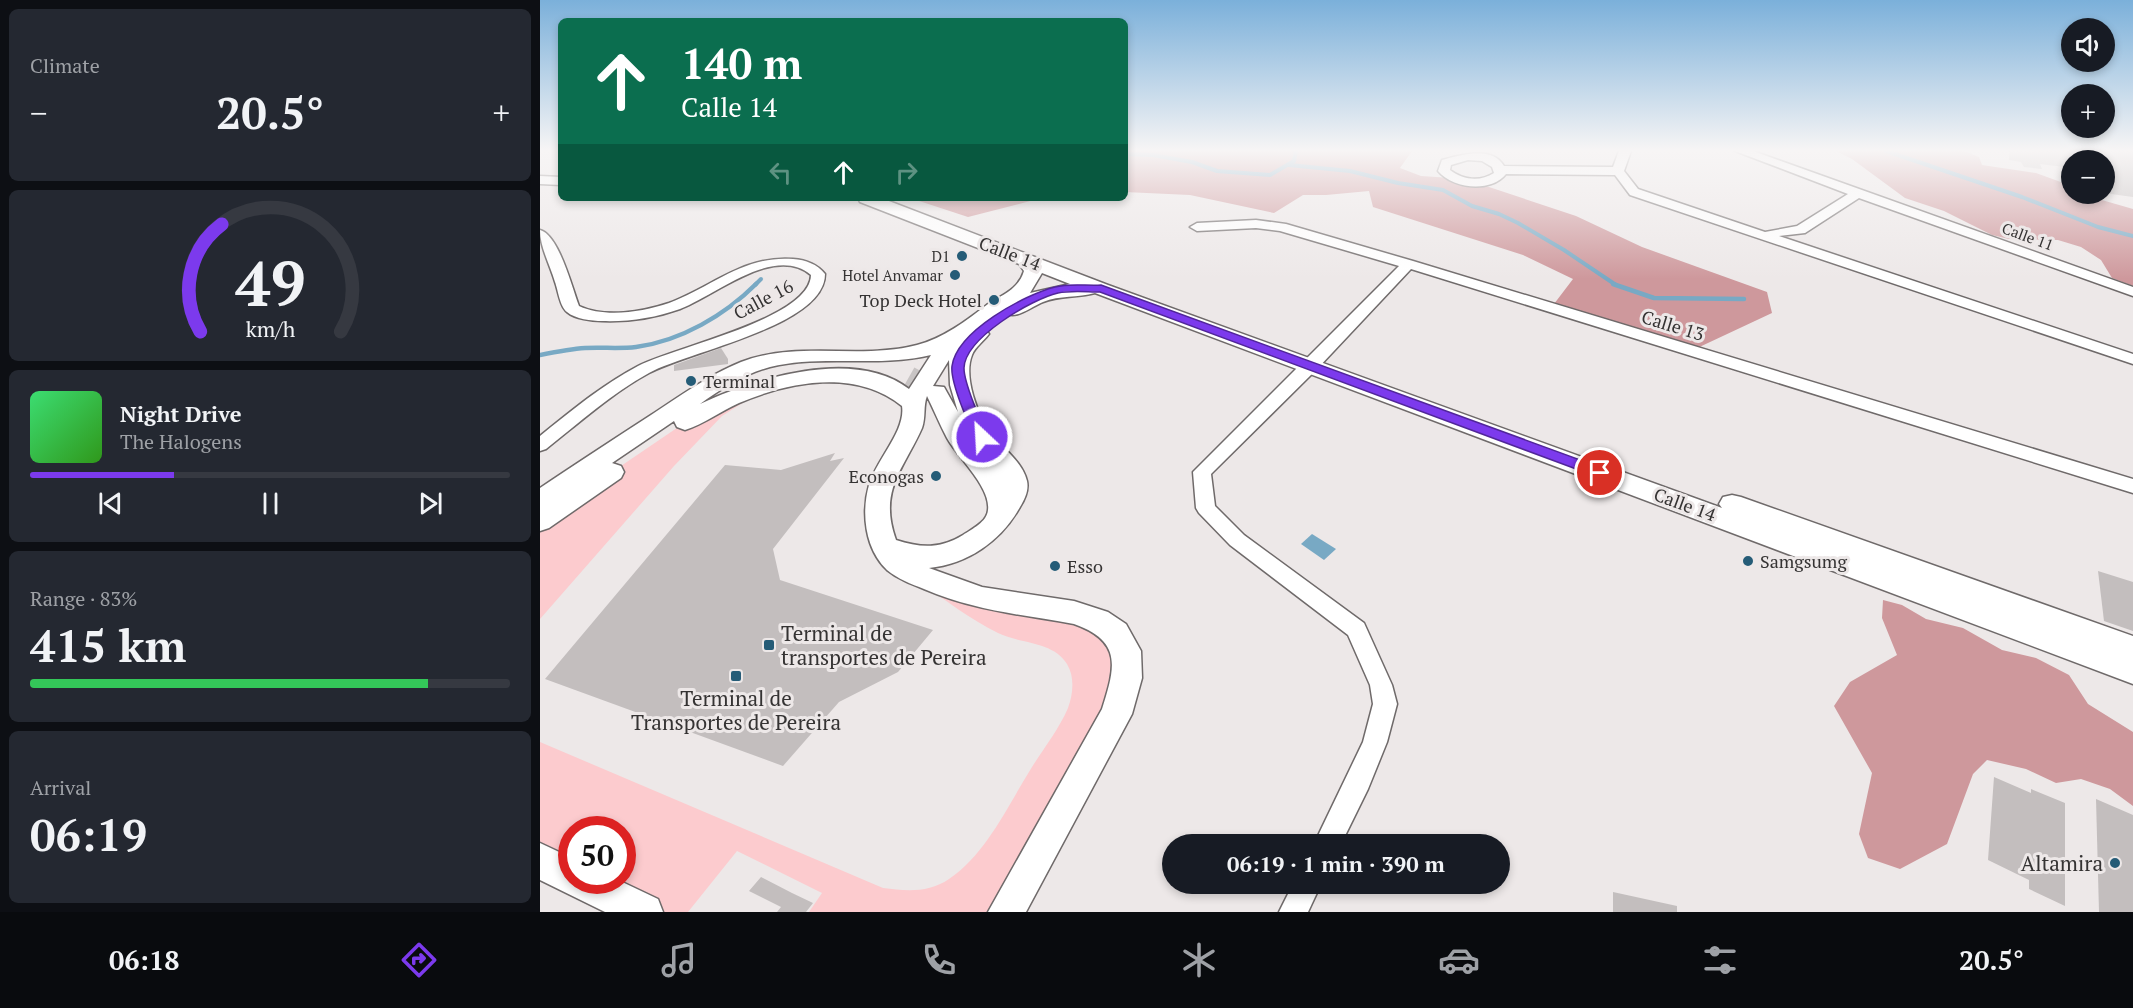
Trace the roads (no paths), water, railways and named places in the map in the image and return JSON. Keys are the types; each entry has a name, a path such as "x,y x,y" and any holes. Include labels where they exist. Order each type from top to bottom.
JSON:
{"main road":[{"name":"Calle 14","path":"874,201 1025,258 1065,276 1316,361 2133,649"},
{"name":"Calle 14","path":"893,201 1065,276 1316,361 2133,671"},
{"path":"540,500 710,387 738,372 768,361 923,351 958,335 1028,285 1033,271 1025,258"},
{"path":"886,546 918,558 943,556 979,539 998,520 1013,498 1015,486 1012,475 982,437 974,422 960,383 958,369 961,354 968,344 994,322 1065,276"},
{"path":"913,403 935,364 958,335"},
{"path":"681,408 716,391 783,370 851,367 881,370 909,377"},
{"path":"540,521 696,415 731,397 761,386 820,377 859,378 895,389 913,403 915,410 913,423 882,480 878,498 880,532 892,558 902,566 958,592 990,600 1070,610 1088,615 1112,630 1127,652 1129,677 1116,714 1006,912"},
{"path":"936,392 956,435 986,472 1001,496 1002,509 998,520"},
{"path":"540,861 558,871"},
{"path":"607,894 645,912"}],"street":[{"path":"1639,194 2133,359"},
{"path":"1758,233 1800,230 1858,194"},
{"name":"Calle 11","path":"1864,194 2133,292"},
{"name":"Calle 13","path":"1197,227 1256,224 1281,227 2133,486"},
{"path":"1800,230 1810,250"},
{"name":"Calle 16","path":"540,445 595,400 642,371 669,358 729,338 792,310 811,296 818,282 818,274 813,268 797,263 766,262 741,270 670,307 615,316 588,315 572,309 543,243"},
{"path":"1332,834 1359,782 1376,742 1385,704 1381,685 1356,629 1237,540 1206,508 1202,472 1316,361 1408,264"},
{"path":"1293,912 1303,894"}],"water":[{"path":"1312,534 1336,549 1324,560 1301,544"}],"waterway":[{"path":"1449,194 1472,206 1499,214 1518,223 1616,285"},
{"path":"2012,194 2098,227 2133,236"},
{"path":"756,284 761,279"},
{"path":"540,355 579,348 636,347 669,339 686,333 716,316 756,284"},
{"path":"1613,284 1654,298 1744,299"}],"tunnel":[{"path":"909,377 936,392"}],"place":[{"name":"D1","path":"962,256"},
{"name":"Hotel Anvamar","path":"955,275"},
{"name":"Top Deck Hotel","path":"994,300"},
{"name":"Terminal","path":"691,381"},
{"name":"Econogas","path":"936,476"},
{"name":"Samgsumg","path":"1748,561"},
{"name":"Esso","path":"1055,566"},
{"name":"Terminal de transportes de Pereira","path":"769,645"},
{"name":"Terminal de Transportes de Pereira","path":"736,676"},
{"name":"Altamira","path":"2115,863"}]}
